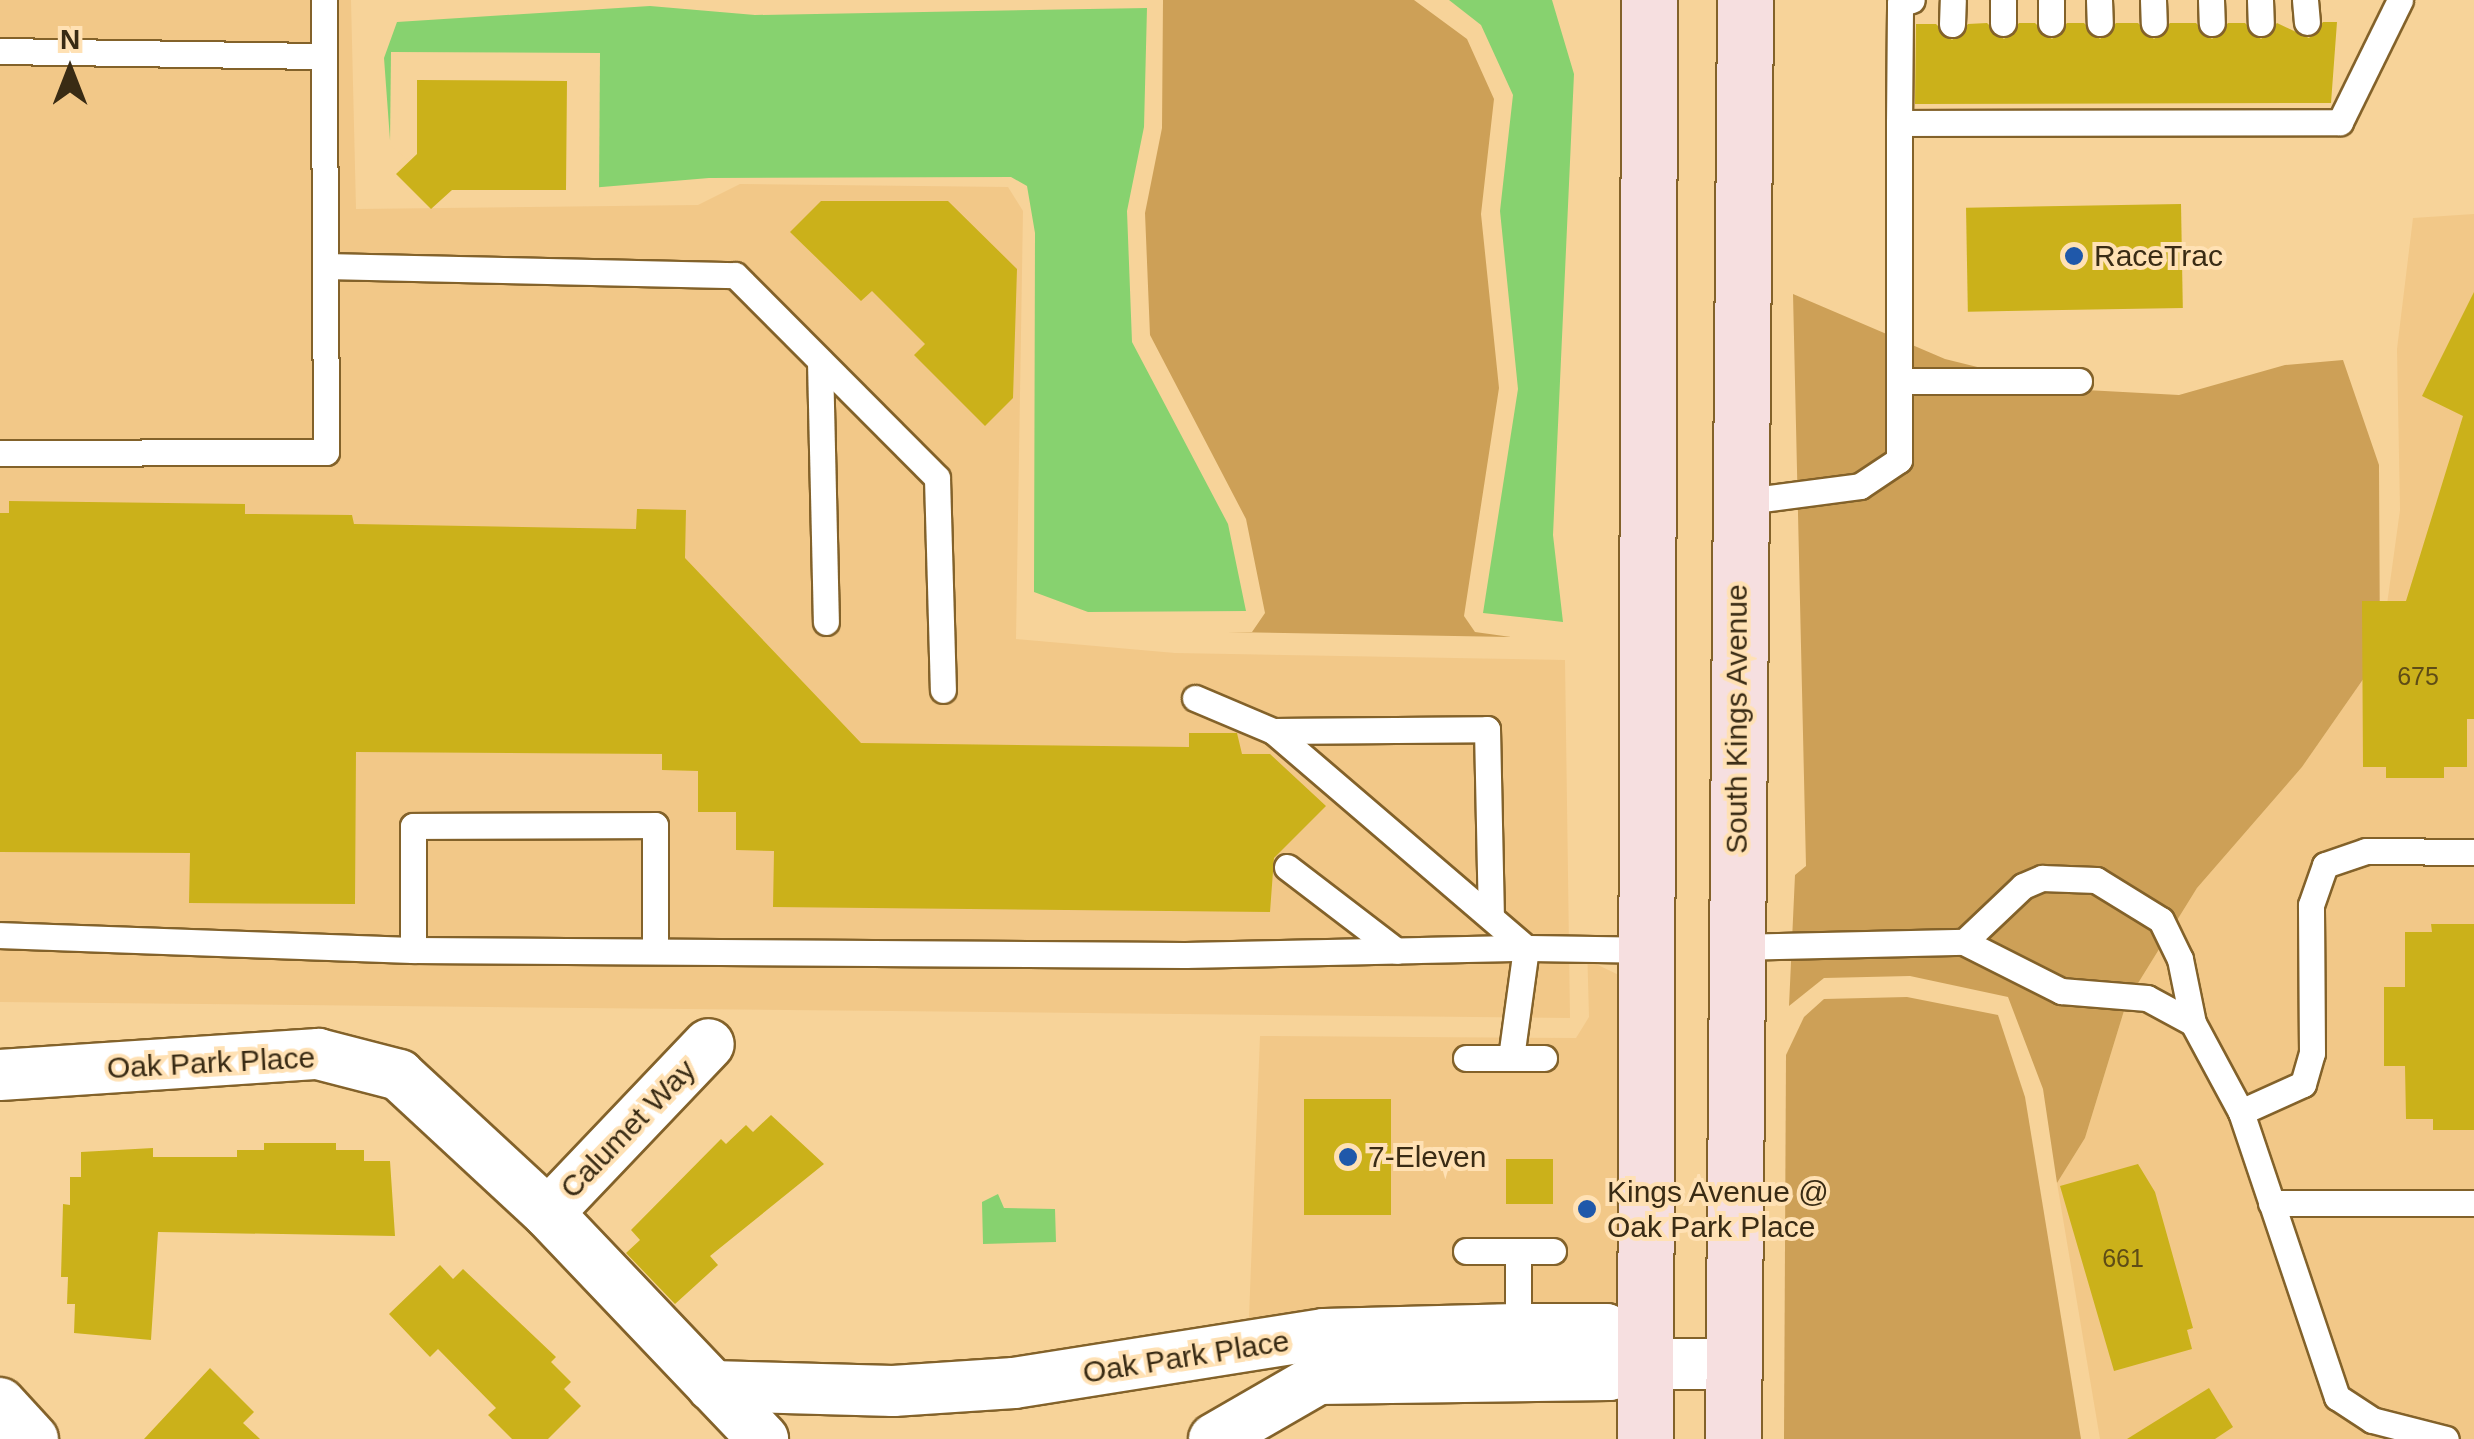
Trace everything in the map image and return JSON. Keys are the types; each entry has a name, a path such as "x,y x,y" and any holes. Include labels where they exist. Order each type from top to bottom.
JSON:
{"main road":[{"name":"South Kings Avenue","path":"1733,1439 1745,0"},
{"path":"1643,15 1645,1439"}],"street":[{"name":"Calumet Way","path":"548,1214 709,1044"},
{"name":"Oak Park Place","path":"0,1076 318,1054 399,1075 548,1214 763,1439"},
{"name":"Oak Park Place","path":"1214,1439 1267,1403 1318,1379 1518,1351 1606,1329 1646,1364"},
{"name":"Oak Park Place","path":"712,1386 962,1386 1324,1334 1518,1351"},
{"path":"1246,1348 1267,1403"},
{"path":"1646,1364 1733,1364"},
{"path":"0,1404 33,1439"}],"lane":[{"path":"0,453 326,452 324,0"},
{"path":"1739,502 1860,486 1899,460 1900,4 1912,0"},
{"path":"1898,123 1952,113 2311,113 2340,122 2400,0"},
{"path":"0,50 324,56"},
{"path":"326,266 735,275 937,478 944,690"},
{"path":"820,362 826,622"},
{"path":"1898,381 2079,381"},
{"path":"1195,698 1273,730 1526,948"},
{"path":"1273,730 1487,729 1492,917"},
{"path":"413,950 413,826 655,825 655,951"},
{"path":"2241,1112 2303,1084 2312,1054 2311,905 2325,865 2366,850 2474,852"},
{"path":"1287,867 1397,951"},
{"path":"1964,942 2022,886 2064,876 2096,880 2161,920 2180,959 2193,1022 2241,1112 2337,1396 2372,1420 2446,1439"},
{"path":"0,935 413,950 1647,950"},
{"path":"1736,947 1964,942 2061,991 2146,998 2193,1022"},
{"path":"1512,1058 1526,948"},
{"path":"1466,1058 1544,1058"},
{"path":"2271,1203 2474,1203"},
{"path":"1466,1251 1553,1250"},
{"path":"1518,1251 1518,1351"}],"shaded area":[{"path":"0,0 351,0 356,209 698,205 740,184 1008,187 1023,211 1016,639 1175,653 1565,660 1570,1018 0,1002"},
{"path":"1163,0 1414,0 1467,39 1494,99 1481,214 1499,388 1464,616 1475,632 1511,637 1227,632 1252,632 1265,613 1246,519 1150,335 1145,213 1162,128"},
{"path":"1449,0 1552,0 1574,74 1553,535 1563,622 1483,613 1518,389 1500,211 1513,95 1481,25"},
{"path":"650,6 755,15 1147,8 1144,127 1127,211 1132,342 1228,524 1246,611 1088,612 1034,592 1035,233 1027,186 1011,177 709,178 566,190 417,154 390,140 384,58 397,22"},
{"path":"2474,214 2474,1439 2100,1439 2057,1183 2085,1138 2127,1001 2197,888 2302,767 2380,655 2400,510 2397,349 2413,218"},
{"path":"1793,294 1945,359 2067,389 2179,395 2285,365 2343,360 2379,465 2380,655 2302,767 2197,888 2127,1001 2085,1138 2057,1183 2043,1089 2008,997 1910,976 1824,978 1789,1006 1795,875 1806,866"},
{"path":"1587,944 1596,964 1625,978 1624,1340 1446,1336 1247,1368 1260,1036 1576,1038 1589,1017"},
{"path":"1907,997 1998,1015 2025,1097 2081,1439 1784,1439 1786,1055 1804,1017 1824,999"},
{"path":"998,1194 1004,1208 1055,1209 1056,1242 983,1244 982,1202"}],"pier":[{"path":"391,52 600,53 599,194 449,194 390,145"}],"building":[{"path":"2323,22 2337,22 2331,103 1915,104 1916,24 1936,24 1952,40 1968,24 1987,23 2004,39 2019,23 2035,23 2052,39 2067,23 2084,23 2100,39 2116,23 2138,23 2154,39 2170,23 2196,23 2212,39 2228,23 2245,23 2261,39 2277,23 2309,38"},
{"path":"417,80 567,81 566,190 452,190 431,209 396,174 417,154"},
{"path":"821,201 948,201 1017,269 1013,398 985,426 914,355 925,344 872,291 861,301 790,232"},
{"name":"RaceTrac","path":"2181,204 2183,308 1968,312 1966,208"},
{"path":"2474,292 2474,719 2467,719 2467,767 2444,767 2444,778 2386,778 2386,767 2363,767 2362,601 2406,601 2463,416 2422,396"},
{"path":"9,501 245,504 245,514 352,515 354,524 636,529 637,509 686,510 685,558 861,743 1189,747 1189,733 1237,733 1242,754 1270,754 1326,806 1274,858 1270,912 773,907 774,851 736,850 736,812 698,812 698,771 662,770 662,754 356,752 355,904 189,903 190,853 0,852 0,513 9,513"},
{"path":"2431,924 2474,924 2474,1130 2433,1130 2433,1119 2406,1119 2405,1066 2384,1066 2384,987 2405,987 2405,932 2432,932"},
{"name":"7-Eleven","path":"1304,1099 1391,1099 1391,1215 1304,1215"},
{"path":"771,1115 824,1164 710,1256 718,1265 675,1304 626,1253 640,1240 631,1230 721,1139 726,1144 746,1125 753,1132"},
{"path":"264,1143 336,1143 336,1150 364,1150 364,1161 390,1161 395,1236 158,1232 151,1340 74,1333 75,1304 67,1304 68,1277 61,1277 63,1204 70,1205 70,1177 81,1177 81,1152 153,1148 153,1157 237,1157 237,1150 264,1150"},
{"name":"7-Eleven","path":"1506,1159 1553,1159 1553,1204 1506,1204"},
{"path":"2138,1164 2155,1192 2193,1328 2187,1330 2192,1349 2114,1371 2060,1186"},
{"path":"440,1265 453,1279 463,1269 556,1357 551,1362 571,1382 564,1389 581,1406 548,1439 512,1439 488,1415 496,1408 438,1349 430,1357 389,1314"},
{"path":"210,1368 254,1412 243,1423 260,1439 144,1439"},
{"path":"2209,1388 2233,1427 2215,1439 2127,1439"}],"place":[{"name":"RaceTrac","path":"2074,256"},
{"name":"7-Eleven","path":"1348,1157"},
{"name":"Kings Avenue @ Oak Park Place","path":"1587,1209"}]}
